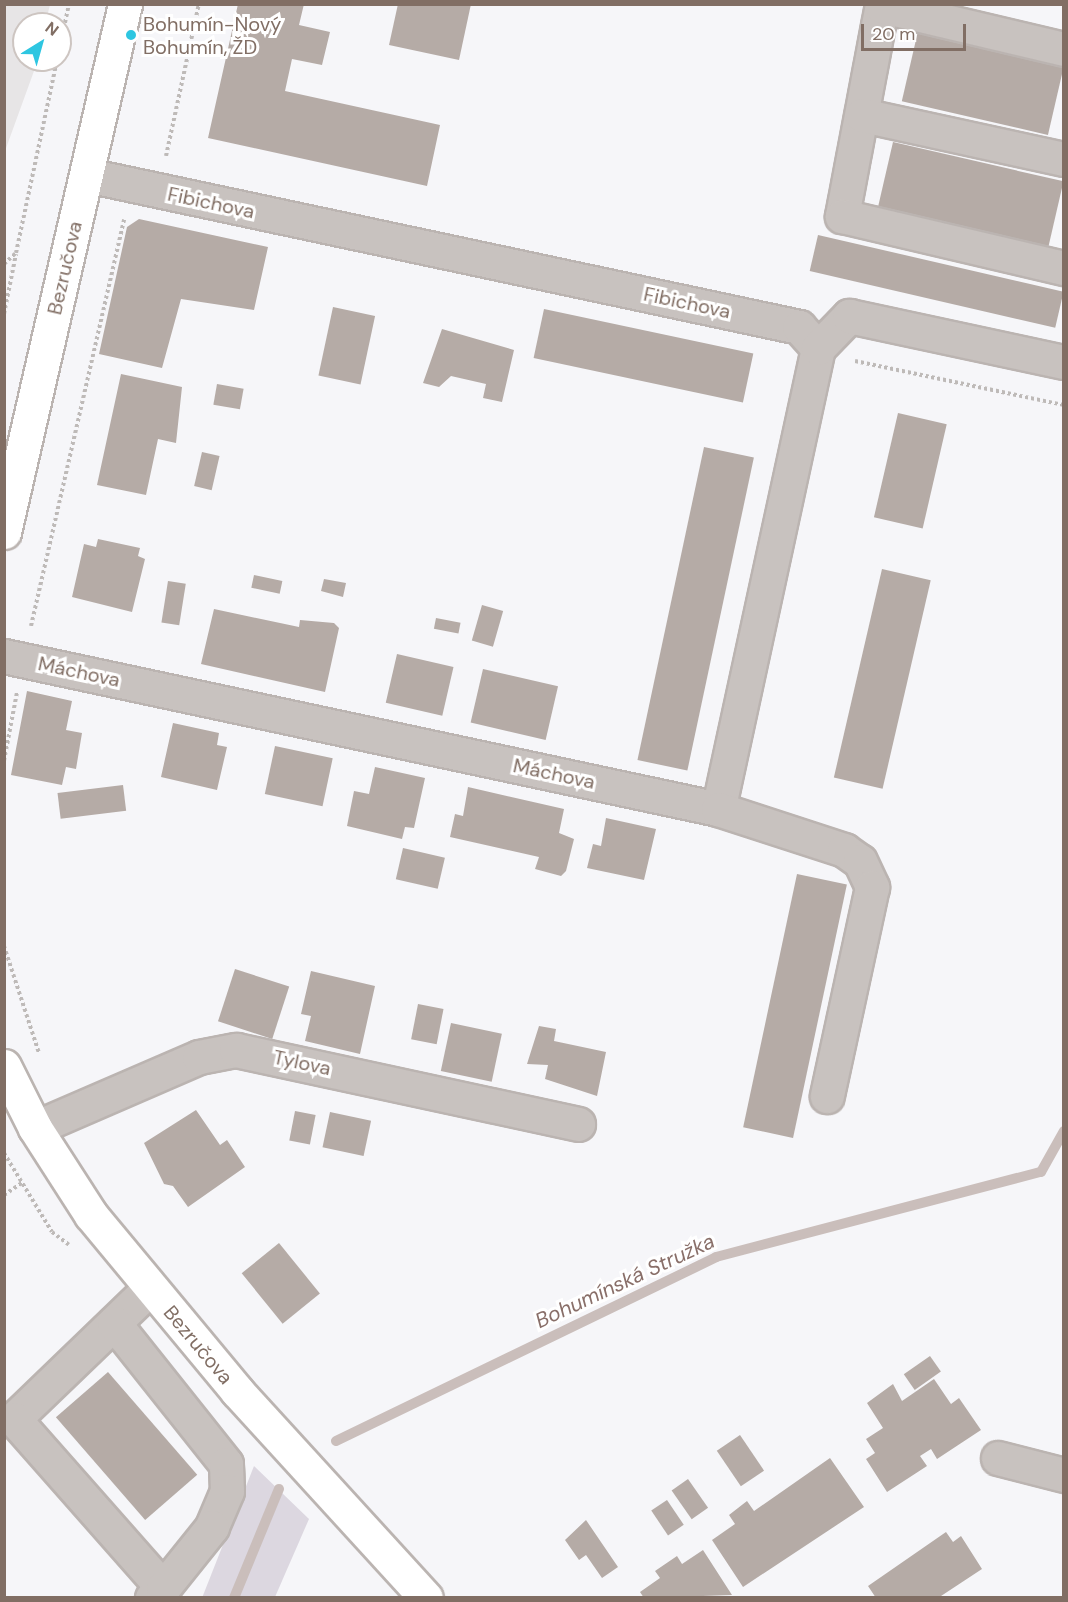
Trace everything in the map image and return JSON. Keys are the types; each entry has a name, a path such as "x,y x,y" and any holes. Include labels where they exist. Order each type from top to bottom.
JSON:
{"main road":[{"name":"Bezručova","path":"4,532 125,4"},
{"name":"Bezručova","path":"4,1066 35,1128 91,1215 237,1391 426,1598"}],"street":[{"path":"1064,48 882,5 842,216 1064,268"},
{"path":"862,115 1064,159"},
{"name":"Fibichova","path":"87,175 799,327 818,348"},
{"path":"718,808 818,348 849,316 1064,362"},
{"name":"Máchova","path":"14,658 718,808 844,850 868,871 872,887 827,1096"},
{"name":"Tylova","path":"35,1128 199,1057 236,1050 578,1124"},
{"path":"114,1323 226,1464 227,1491 212,1527 158,1593 14,1419 150,1288"},
{"path":"998,1458 1064,1475"}],"path":[{"path":"4,761 14,658 118,231 133,213 153,215 199,4"},
{"path":"4,314 54,72"},
{"path":"4,264 16,253"},
{"path":"818,348 1064,405"},
{"path":"4,946 42,1061"},
{"path":"4,1195 22,1183"}],"shaded area":[{"path":"5,4 50,5 48,12 12,12 12,72 34,72 5,151"},
{"path":"254,1466 309,1519 275,1597 202,1598"}],"building":[{"path":"238,4 304,4 299,25 330,32 322,65 292,59 285,91 440,125 427,186 208,138"},
{"path":"398,4 471,4 459,60 389,45"},
{"path":"918,31 1064,65 1048,135 902,101"},
{"path":"893,142 1064,181 1047,252 877,212"},
{"path":"139,219 268,247 254,310 181,299 162,368 99,354 127,227"},
{"path":"818,235 1064,292 1055,328 810,271"},
{"path":"333,307 375,316 361,384 318,375"},
{"path":"544,309 753,353 743,402 534,358"},
{"path":"442,329 514,350 502,402 483,398 486,384 451,376 439,387 423,383"},
{"path":"121,374 182,387 176,443 158,439 146,495 97,485"},
{"path":"217,384 244,389 240,409 213,405"},
{"path":"898,413 947,424 923,529 874,517"},
{"path":"704,447 754,458 687,771 637,760"},
{"path":"202,452 220,456 212,490 194,486"},
{"path":"98,539 140,548 138,556 145,559 132,612 72,597 84,544 96,547"},
{"path":"882,569 931,580 883,789 834,778"},
{"path":"254,575 282,581 280,594 251,588"},
{"path":"324,579 346,583 343,597 321,591"},
{"path":"168,581 186,584 179,625 161,622"},
{"path":"482,605 503,611 493,647 472,641"},
{"path":"214,609 299,627 300,620 334,623 339,628 325,692 201,664"},
{"path":"436,618 461,623 458,634 434,629"},
{"path":"397,654 454,667 442,716 386,703"},
{"path":"483,669 558,686 546,740 471,723"},
{"path":"27,691 72,701 66,730 82,733 76,769 66,767 62,785 11,775"},
{"path":"173,723 219,733 217,745 227,747 217,790 161,777"},
{"path":"275,746 333,758 323,806 265,794"},
{"path":"375,767 425,778 414,828 405,827 402,839 347,826 354,791 369,794"},
{"path":"123,785 126,811 61,819 57,793"},
{"path":"468,787 564,809 559,833 574,839 566,871 561,876 535,869 539,857 450,837 455,814 463,816"},
{"path":"606,818 656,829 644,880 587,868 593,844 601,846"},
{"path":"403,848 445,858 438,889 396,879"},
{"path":"797,874 847,885 793,1138 743,1127"},
{"path":"235,969 289,987 272,1039 218,1021"},
{"path":"311,971 375,986 360,1054 305,1041 311,1016 301,1014"},
{"path":"418,1004 444,1009 437,1044 411,1039"},
{"path":"451,1023 502,1034 492,1082 441,1071"},
{"path":"539,1026 556,1029 554,1041 606,1052 597,1096 545,1079 548,1065 527,1064"},
{"path":"196,1110 220,1145 227,1140 245,1167 188,1207 173,1186 164,1184 144,1143"},
{"path":"295,1111 316,1115 310,1144 289,1140"},
{"path":"330,1112 371,1121 364,1156 323,1147"},
{"path":"279,1243 320,1294 283,1324 242,1273"},
{"path":"930,1356 941,1372 915,1390 904,1374"},
{"path":"108,1372 197,1475 145,1520 56,1417"},
{"path":"934,1379 951,1404 959,1398 981,1430 937,1459 931,1449 920,1456 927,1466 887,1492 866,1459 875,1453 866,1439 883,1428 867,1403 893,1384 902,1401"},
{"path":"740,1435 764,1471 741,1486 717,1451"},
{"path":"830,1458 864,1507 743,1587 712,1540 735,1524 729,1515 747,1501 754,1511"},
{"path":"688,1479 708,1508 692,1519 672,1490"},
{"path":"667,1500 684,1525 668,1535 651,1511"},
{"path":"586,1520 618,1567 602,1578 586,1555 579,1560 565,1540"},
{"path":"946,1532 953,1542 961,1536 982,1569 938,1598 876,1598 868,1586"},
{"path":"703,1550 732,1595 644,1598 640,1592 660,1578 655,1571 677,1556 682,1564"}],"waterway":[{"name":"Bohumínská Stružka","path":"336,1441 716,1257 1041,1172 1064,1131"},
{"name":"Bohumínská Stružka","path":"234,1598 279,1489"}],"place":[{"name":"Bohumín-Nový Bohumín, ŽD","path":"131,35"}]}
